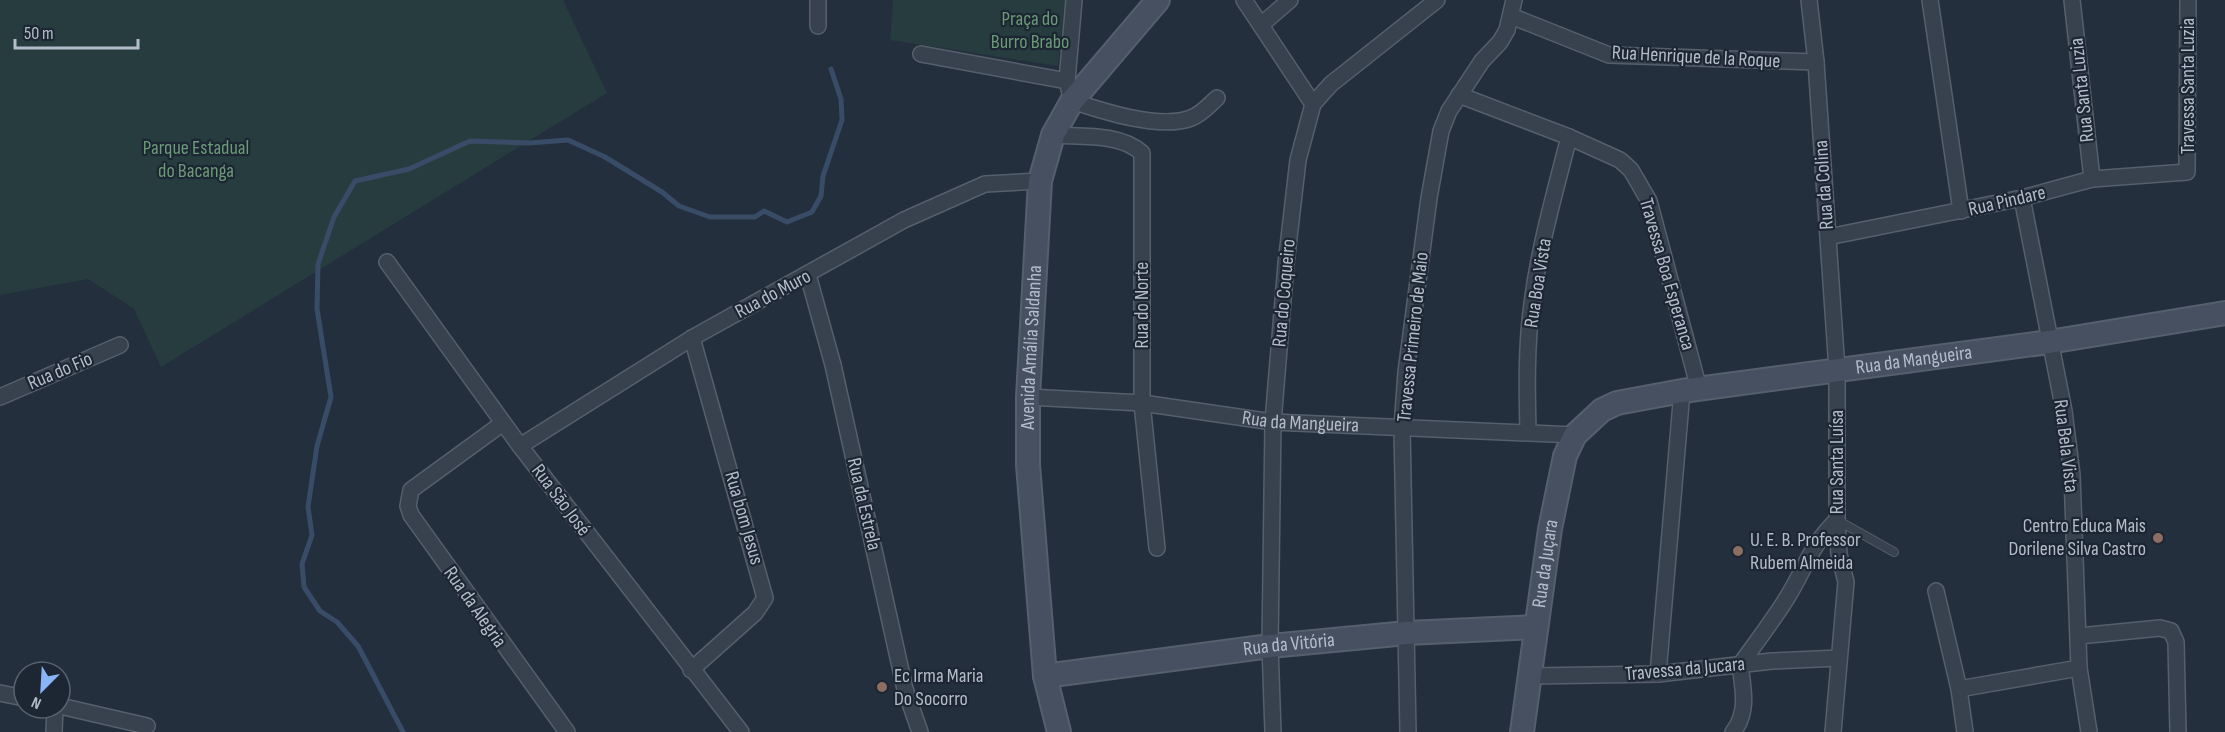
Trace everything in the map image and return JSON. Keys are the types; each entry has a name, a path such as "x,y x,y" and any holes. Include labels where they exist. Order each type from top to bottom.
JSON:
{"street":[{"path":"818,0 818,26"},
{"path":"1070,91 1074,0"},
{"name":"Avenida Amália Saldanha","path":"1059,732 1045,676 1028,465 1028,397 1040,181 1053,135 1070,91 1158,0"},
{"path":"1244,0 1313,104"},
{"path":"1261,26 1290,0"},
{"name":"Rua do Coqueiro","path":"1273,732 1270,646 1273,422 1286,264 1298,160 1313,104 1339,77 1437,0"},
{"name":"Travessa Primeiro de Maio","path":"1408,732 1402,428 1406,372 1429,198 1441,130 1459,95 1482,61 1500,42 1511,16 1514,0"},
{"name":"Rua da Colina","path":"1809,0 1816,62 1837,370"},
{"path":"1930,0 1961,211"},
{"name":"Rua Santa Luzia","path":"2072,0 2092,179"},
{"name":"Travessa Santa Luzia","path":"2187,172 2188,0"},
{"name":"Rua Henrique de la Roque","path":"1511,16 1609,55 1816,62"},
{"path":"921,54 1070,91 1130,117 1180,121 1193,118 1217,98"},
{"name":"Travessa Boa Esperanca","path":"1459,95 1569,137 1620,160 1638,180 1649,201 1690,390 1658,674"},
{"name":"Rua do Norte","path":"1053,135 1112,140 1131,144 1142,153 1142,403 1158,549"},
{"name":"Rua Boa Vista","path":"1528,432 1527,363 1532,303 1548,221 1569,137"},
{"name":"Rua Pindare","path":"1828,237 2022,198 2092,179 2187,172"},
{"name":"Rua do Muro","path":"520,446 692,338 904,220 946,199 985,184 1010,180 1040,181"},
{"name":"Rua Bela Vista","path":"2022,198 2064,411 2072,475 2079,668 2089,732"},
{"name":"Rua São José","path":"387,262 520,446 741,732"},
{"name":"Rua da Estrela","path":"808,275 833,365 905,689 920,732"},
{"name":"Rua da Mangueira","path":"1602,410 1617,403 1690,390 2049,342 2225,313"},
{"name":"Rua bom Jesus","path":"691,670 755,613 765,598 692,338"},
{"name":"Rua do Fio","path":"0,397 120,345"},
{"name":"Rua Santa Luísa","path":"1833,732 1846,582 1839,554 1837,520 1837,370"},
{"name":"Rua da Mangueira","path":"1028,397 1142,403 1273,422 1575,435"},
{"name":"Rua da Juçara","path":"1522,732 1550,530 1565,456 1575,435 1602,410"},
{"name":"Rua da Alegria","path":"503,423 411,490 408,498 411,515 567,732"},
{"path":"1733,732 1741,722 1744,702 1740,665 1786,600 1809,553 1821,536 1837,520"},
{"path":"1936,591 1959,689 1965,732"},
{"name":"Rua da Vitória","path":"1045,676 1270,646 1407,633 1535,627"},
{"path":"2079,636 2160,628 2171,631 2176,642 2178,732"},
{"name":"Travessa da Jucara","path":"1531,676 1658,674 1772,661 1839,658"},
{"path":"1959,689 2079,668"},
{"path":"72,709 147,726"}],"lane":[{"path":"1837,520 1894,552"}],"green space":[{"name":"Parque Estadual do Bacanga","path":"0,0 563,0 607,93 161,367 134,309 88,279 0,295"},
{"name":"Praça do Burro Brabo","path":"893,0 1065,0 1058,66 890,40"}],"waterway":[{"path":"403,732 358,646 337,622 320,611 304,587 302,564 312,535 308,507 317,446 331,397 317,309 318,264 334,217 355,181 409,169 470,141 529,143 568,140 605,157 662,192 679,206 710,217 755,217 764,211 787,222 812,212 821,196 823,176 842,120 841,99 831,69"}],"place":[{"name":"Centro Educa Mais Dorilene Silva Castro","path":"2158,538"},
{"name":"U. E. B. Professor Rubem Almeida","path":"1738,551"},
{"name":"Ec Irma Maria Do Socorro","path":"882,687"}]}
